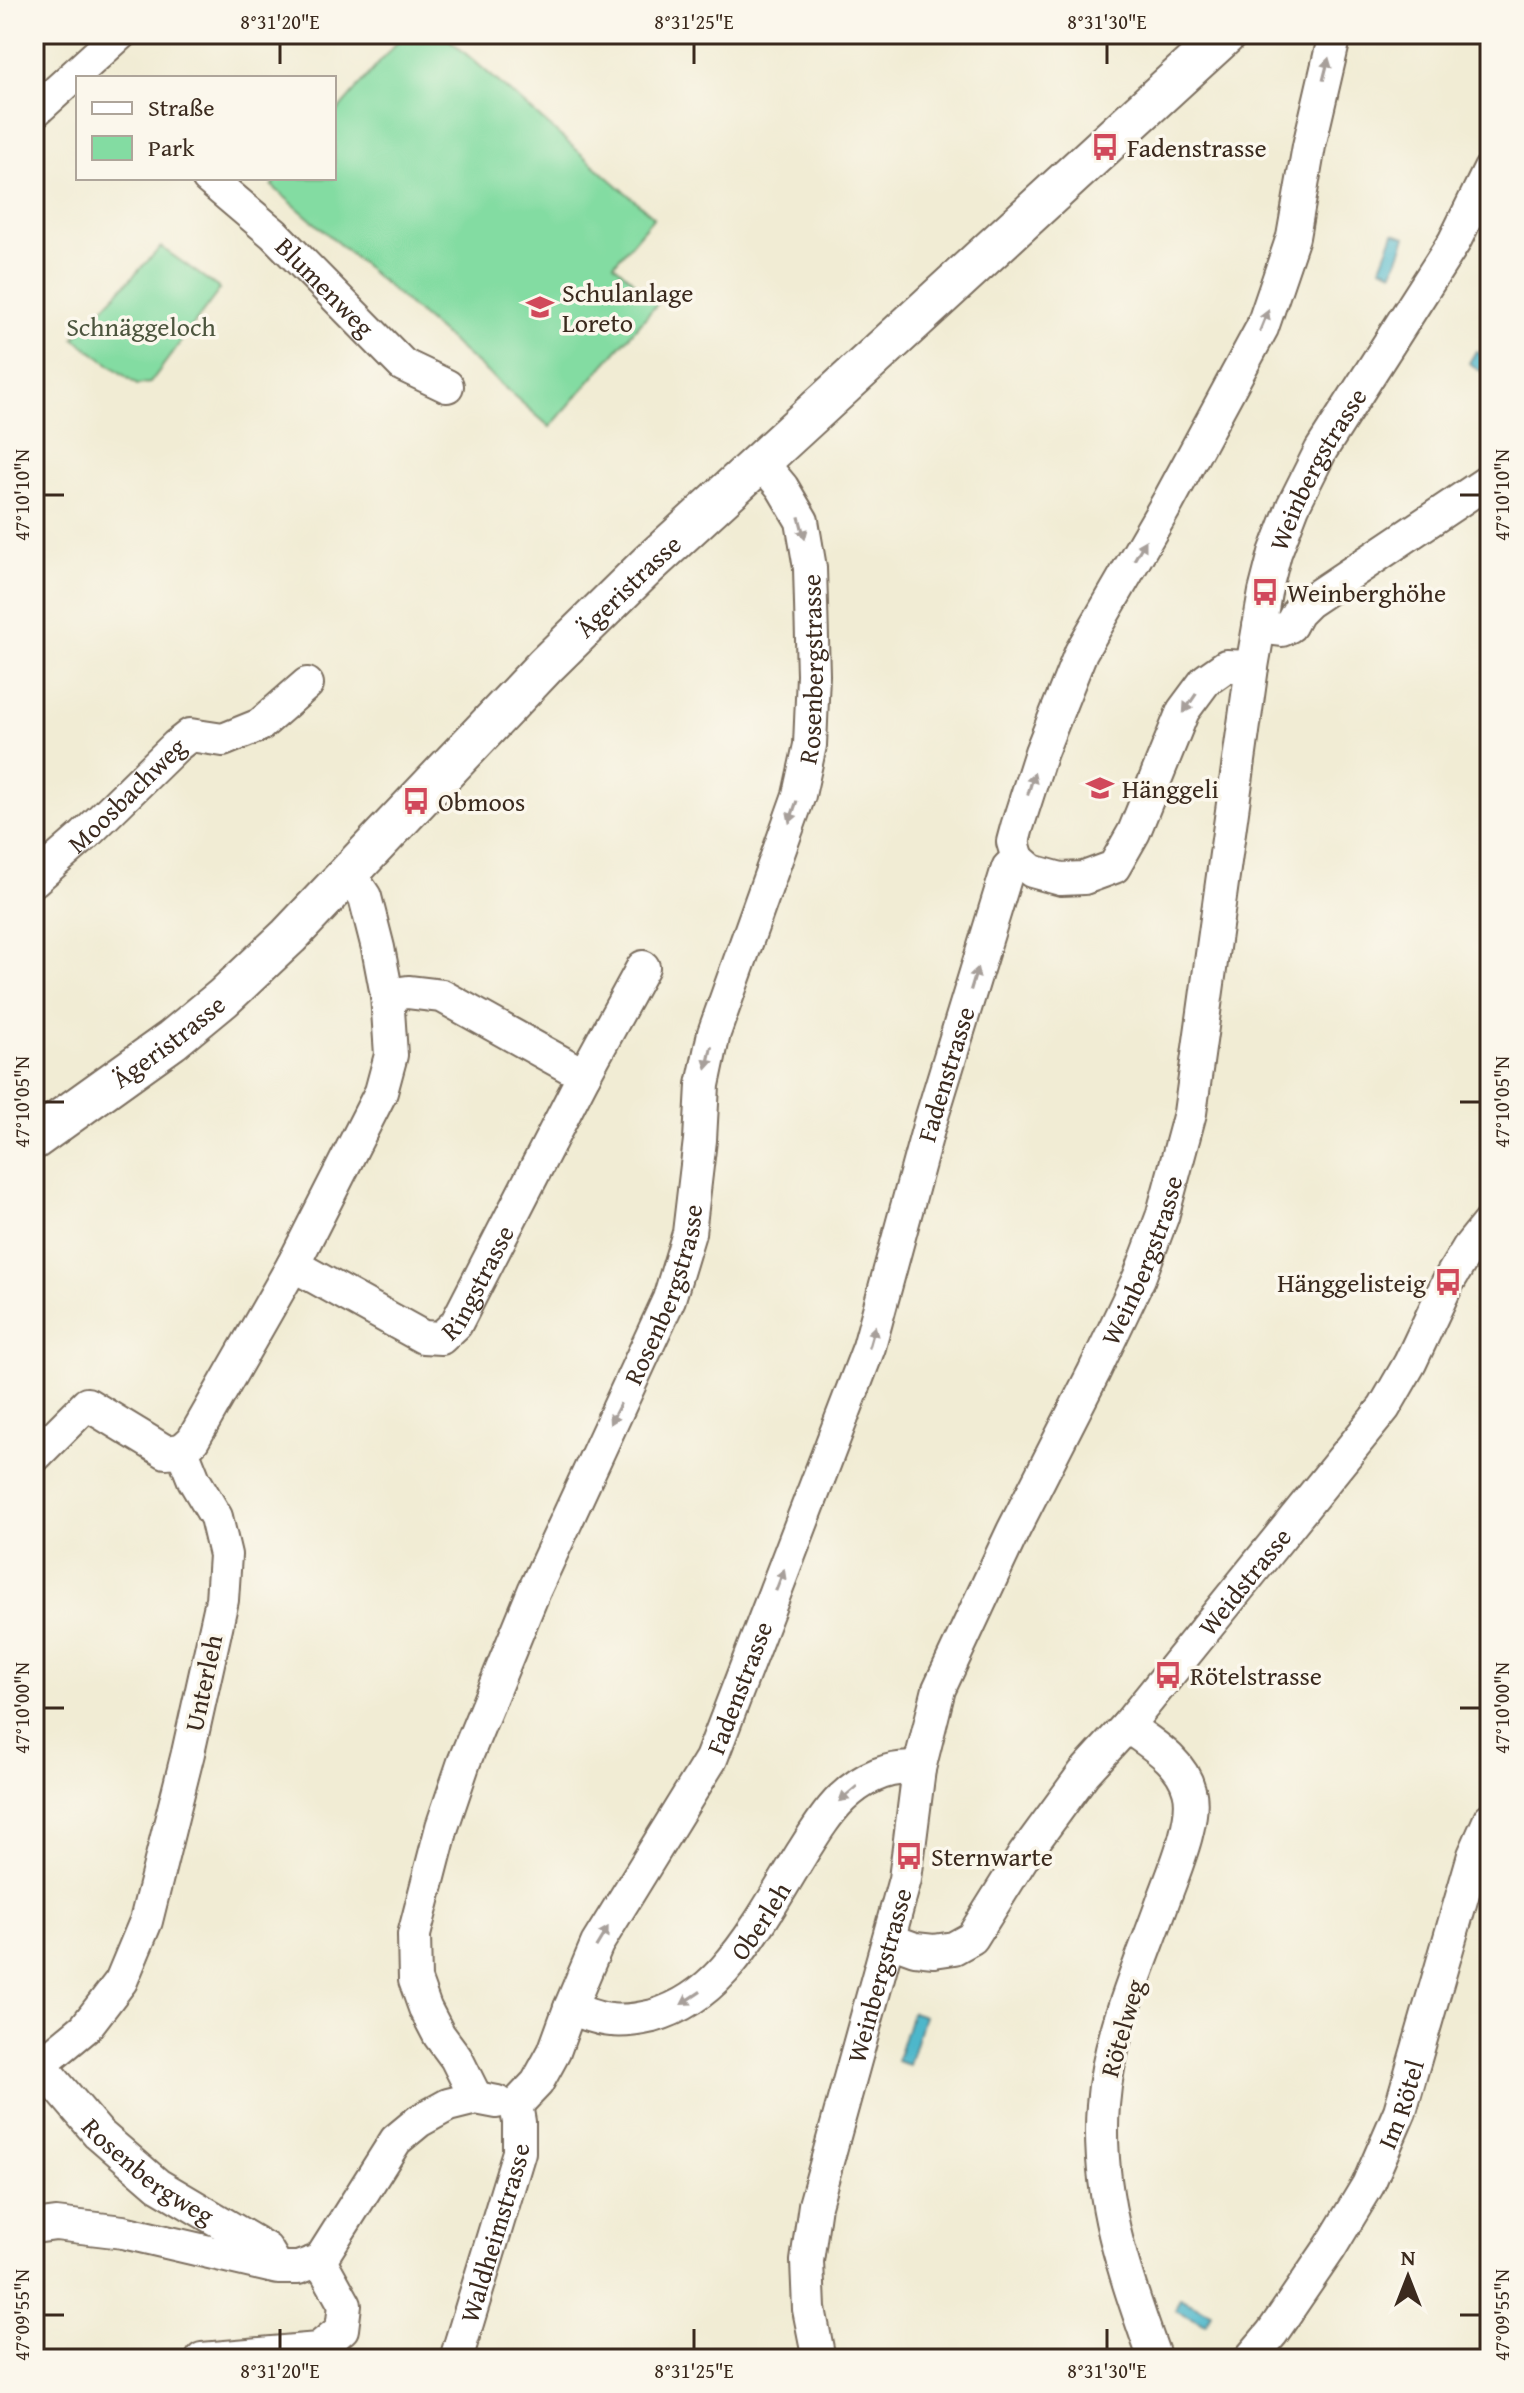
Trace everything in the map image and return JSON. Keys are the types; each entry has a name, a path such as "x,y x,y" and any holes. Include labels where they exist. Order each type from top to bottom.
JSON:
{"main road":[{"name":"Ägeristrasse","path":"34,1139 172,1040 223,998 289,936 556,655 677,538 1226,34"}],"street":[{"path":"82,75 120,34"},
{"name":"Fadenstrasse","path":"516,2105 537,2083 554,2052 597,1944 711,1759 869,1347 929,1126 1008,868 1018,859 1013,842 1041,752 1081,652 1168,502 1262,328 1293,237 1309,146 1335,34"},
{"path":"34,112 76,80"},
{"name":"Weinbergstrasse","path":"819,2359 809,2309 807,2261 815,2205 905,1879 919,1769 939,1689 1013,1531 1126,1305 1162,1217 1190,1113 1252,667 1275,553 1293,506 1321,450 1454,242 1490,169"},
{"name":"Blumenweg","path":"210,180 274,234 403,365 447,386"},
{"name":"Rosenbergstrasse","path":"476,2098 425,2008 415,1980 414,1935 442,1827 464,1762 534,1591 669,1299 689,1233 703,1085 714,1033 799,795 810,745 813,675 810,568 802,521 782,487 761,462"},
{"path":"1259,627 1282,630 1290,626 1308,602 1490,480"},
{"path":"1018,859 1032,871 1061,879 1084,878 1114,867 1134,832 1183,711 1206,680 1226,666 1252,667"},
{"name":"Moosbachweg","path":"34,880 190,735 223,740 260,725 307,684"},
{"path":"34,1457 87,1404 166,1452 182,1450 193,1440 293,1265 381,1092 391,1055 387,995 378,948 365,897 349,873"},
{"name":"Ringstrasse","path":"293,1265 423,1337 441,1338 456,1324 643,967"},
{"path":"387,995 408,992 442,996 584,1075"},
{"name":"Weidstrasse","path":"890,1940 915,1949 934,1951 954,1948 972,1938 1024,1855 1084,1773 1127,1726 1384,1408 1410,1363 1448,1282 1469,1247 1490,1221"},
{"name":"Unterleh","path":"37,2061 85,2028 121,1981 146,1921 188,1753 222,1600 225,1555 216,1517 194,1480 182,1450"},
{"name":"Rötelweg","path":"1127,1726 1179,1769 1189,1790 1191,1811 1180,1853 1112,2049 1103,2105 1103,2173 1111,2224 1127,2281 1155,2359"},
{"name":"Oberleh","path":"570,2008 612,2021 638,2020 666,2012 693,1998 724,1971 751,1935 821,1823 842,1798 887,1770 906,1767 919,1769"},
{"name":"Im Rötel","path":"1250,2359 1281,2321 1368,2185 1400,2111 1474,1855 1490,1819"},
{"name":"Rosenbergweg","path":"37,2061 98,2133 146,2175 266,2249 278,2268"},
{"path":"34,2227 56,2224 123,2232 278,2268 298,2268 328,2248 396,2140 419,2121 448,2105 476,2098 516,2105"},
{"name":"Waldheimstrasse","path":"456,2359 519,2152 516,2105"},
{"path":"202,2359 318,2349 342,2329 345,2305 328,2248"}],"green space":[{"path":"404,34 443,34 654,217 614,264 658,303 550,427 272,186 277,180 336,180 336,113"},
{"name":"Schnäggeloch","path":"161,247 220,289 150,383 137,385 74,338"}],"water":[{"path":"1394,233 1406,237 1393,272 1381,267"},
{"path":"1476,351 1490,360 1490,377 1469,363"},
{"path":"912,2012 924,2016 909,2065 897,2061"},
{"path":"1180,2298 1211,2313 1206,2325 1175,2310"}],"place":[{"name":"Fadenstrasse","path":"1105,147"},
{"name":"Schulanlage Loreto","path":"540,307"},
{"name":"Weinberghöhe","path":"1265,592"},
{"name":"Hänggeli","path":"1100,788"},
{"name":"Obmoos","path":"416,801"},
{"name":"Hänggelisteig","path":"1448,1282"},
{"name":"Rötelstrasse","path":"1168,1675"},
{"name":"Sternwarte","path":"909,1856"}]}
